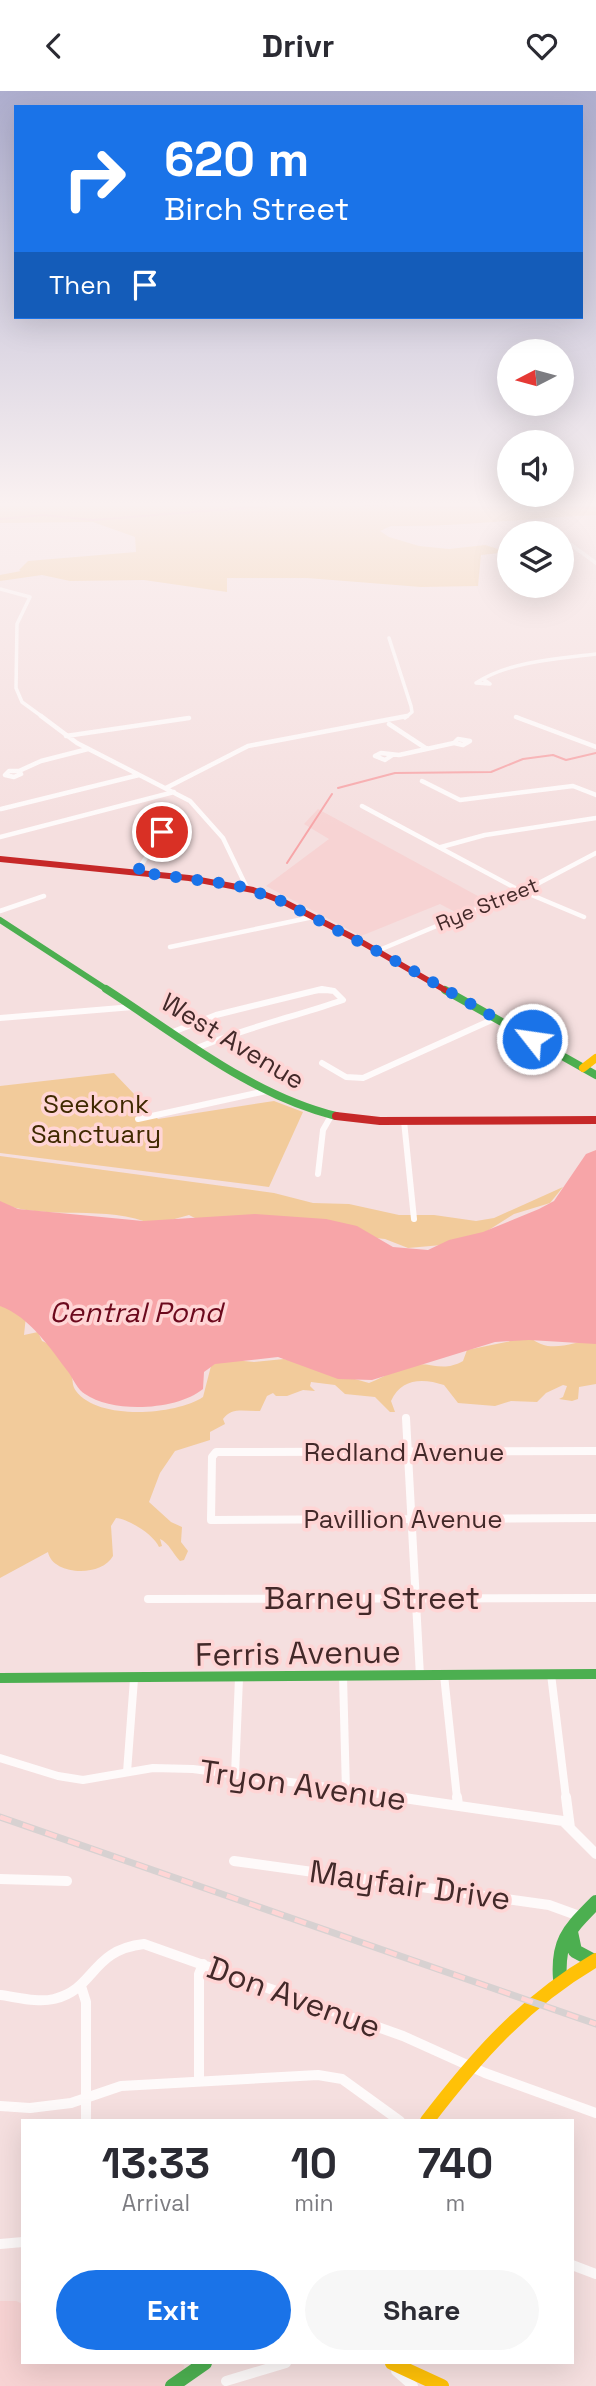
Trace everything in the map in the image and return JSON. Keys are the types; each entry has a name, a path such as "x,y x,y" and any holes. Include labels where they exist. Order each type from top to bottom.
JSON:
{"street":[{"path":"22,613 17,624 16,681 19,696 35,713 66,736 174,792 201,810 232,855 247,888"},
{"path":"166,788 248,746 310,734 389,724 404,719 412,712 389,638"},
{"path":"483,679 530,664 596,654"},
{"path":"516,717 596,747"},
{"path":"66,736 189,718"},
{"path":"389,724 427,748"},
{"path":"391,756 454,743"},
{"path":"19,771 41,761 88,749"},
{"path":"1,809 139,775"},
{"path":"422,781 450,797 466,801 576,786 595,794"},
{"path":"0,837 174,792"},
{"path":"362,806 523,890 584,917"},
{"path":"441,847 485,835 596,818"},
{"path":"137,872 162,832"},
{"name":"Rye Street","path":"377,951 523,890 596,853"},
{"path":"0,859 200,879 247,888 284,902 377,951 596,1075"},
{"path":"0,911 44,896"},
{"path":"170,947 313,917"},
{"name":"West Avenue","path":"0,920 197,1048 289,1103 331,1116 366,1122 596,1120"},
{"path":"173,1032 216,1015 327,989 338,993 343,1000 235,1032 197,1048"},
{"path":"0,1018 135,1007"},
{"path":"322,1063 346,1077 363,1078 496,1018"},
{"path":"583,1068 596,1058"},
{"path":"138,1119 266,1091"},
{"path":"318,1174 323,1130 331,1116"},
{"path":"404,1121 414,1219"},
{"path":"406,1418 420,1676"},
{"name":"Redland Avenue","path":"211,1520 216,1452 596,1451"},
{"name":"Pavillion Avenue","path":"211,1520 596,1518"},
{"name":"Barney Street","path":"148,1599 596,1598"},
{"path":"551,1674 570,1828"},
{"name":"Ferris Avenue","path":"0,1678 596,1674"},
{"path":"444,1675 458,1805"},
{"path":"343,1677 346,1791"},
{"path":"235,1775 239,1678"},
{"path":"127,1772 134,1679"},
{"name":"Tryon Avenue","path":"0,1758 69,1779 92,1779 169,1767 556,1818 596,1854"},
{"name":"Mayfair Drive","path":"234,1861 550,1905 583,1917"},
{"path":"0,1879 67,1881"},
{"path":"560,1979 561,1940 596,1902"},
{"path":"571,1932 575,1951 595,1961"},
{"name":"Don Avenue","path":"81,1986 103,1957 117,1948 131,1944 158,1948 403,2036 485,2073 596,2113"},
{"path":"429,2119 517,2011 560,1979 595,1961"},
{"path":"199,2080 199,1974 203,1964"},
{"path":"0,1996 54,1999 81,1986 86,2003 86,2119"},
{"path":"0,2106 30,2108 71,2103 121,2086 329,2075 342,2079 397,2119"},
{"path":"0,2244 21,2242"},
{"path":"574,2266 596,2274"},
{"path":"172,2386 204,2364"},
{"path":"226,2381 283,2364"},
{"path":"390,2364 413,2386"},
{"path":"391,2364 442,2386"}],"shaded area":[{"path":"318,809 487,901 457,913 440,904 361,936 266,886 329,839 304,824"},
{"path":"0,2301 21,2303 21,2364 184,2365 183,2376 175,2386 0,2386"}],"green space":[{"name":"Seekonk Sanctuary","path":"114,1073 158,1119 274,1101 303,1112 269,1187 0,1153 0,1086"},
{"path":"0,1156 274,1193 313,1203 349,1204 399,1215 434,1215 476,1221 494,1218 563,1187 550,1203 514,1214 484,1233 460,1238 453,1244 408,1248 385,1239 201,1221 189,1215 153,1225 116,1215 18,1208 0,1203"},
{"path":"0,1299 26,1316 24,1335 38,1332 42,1341 61,1355 71,1370 76,1391 87,1401 119,1411 175,1408 203,1397 211,1366 223,1359 254,1362 284,1359 369,1383 412,1365 456,1364 463,1361 467,1350 530,1337 537,1342 553,1346 596,1339 596,1384 579,1387 578,1399 572,1401 559,1399 563,1397 567,1386 563,1385 546,1393 537,1402 511,1401 495,1406 458,1403 444,1385 428,1381 413,1382 395,1393 391,1401 395,1412 390,1412 375,1397 345,1394 335,1385 311,1382 310,1386 315,1391 303,1390 287,1396 276,1396 273,1393 267,1396 260,1411 231,1412 223,1419 225,1424 210,1432 210,1440 175,1451 160,1473 149,1502 171,1522 182,1527 181,1542 188,1551 184,1560 180,1561 160,1539 162,1546 159,1547 140,1528 116,1518 111,1526 113,1556 98,1568 78,1571 67,1569 51,1560 48,1552 0,1578"}],"water":[{"name":"Central Pond","path":"596,1150 596,1344 529,1340 495,1342 372,1380 338,1379 278,1357 215,1364 204,1372 203,1389 192,1396 162,1405 128,1407 112,1405 82,1392 39,1334 21,1318 0,1306 0,1201 18,1209 143,1221 255,1214 326,1219 357,1226 393,1247 428,1250 449,1240 483,1232 554,1201 586,1154"}],"waterway":[{"path":"338,788 395,773 491,772 523,759 553,755 566,760 596,753"},
{"path":"287,863 332,794"}],"railway":[{"path":"0,1817 596,2024"}],"traffic: fast":[{"path":"0,920 255,1085 308,1109 336,1116"},
{"path":"445,990 596,1075"},
{"path":"0,1678 596,1674"},
{"path":"560,1979 562,1943 571,1928 596,1902"},
{"path":"571,1932 575,1951 594,1961"},
{"path":"172,2386 204,2364"}],"traffic: slow":[{"path":"583,1068 596,1058"},
{"path":"429,2119 483,2051 523,2011 569,1975 596,1960"},
{"path":"394,2364 442,2386"}],"traffic: jam":[{"path":"0,859 189,878 253,890 284,902 358,940 445,990"},
{"path":"336,1116 380,1121 596,1120"}],"route":[{"path":"162,832 137,872 236,885 284,902 405,966 532,1039"}]}
